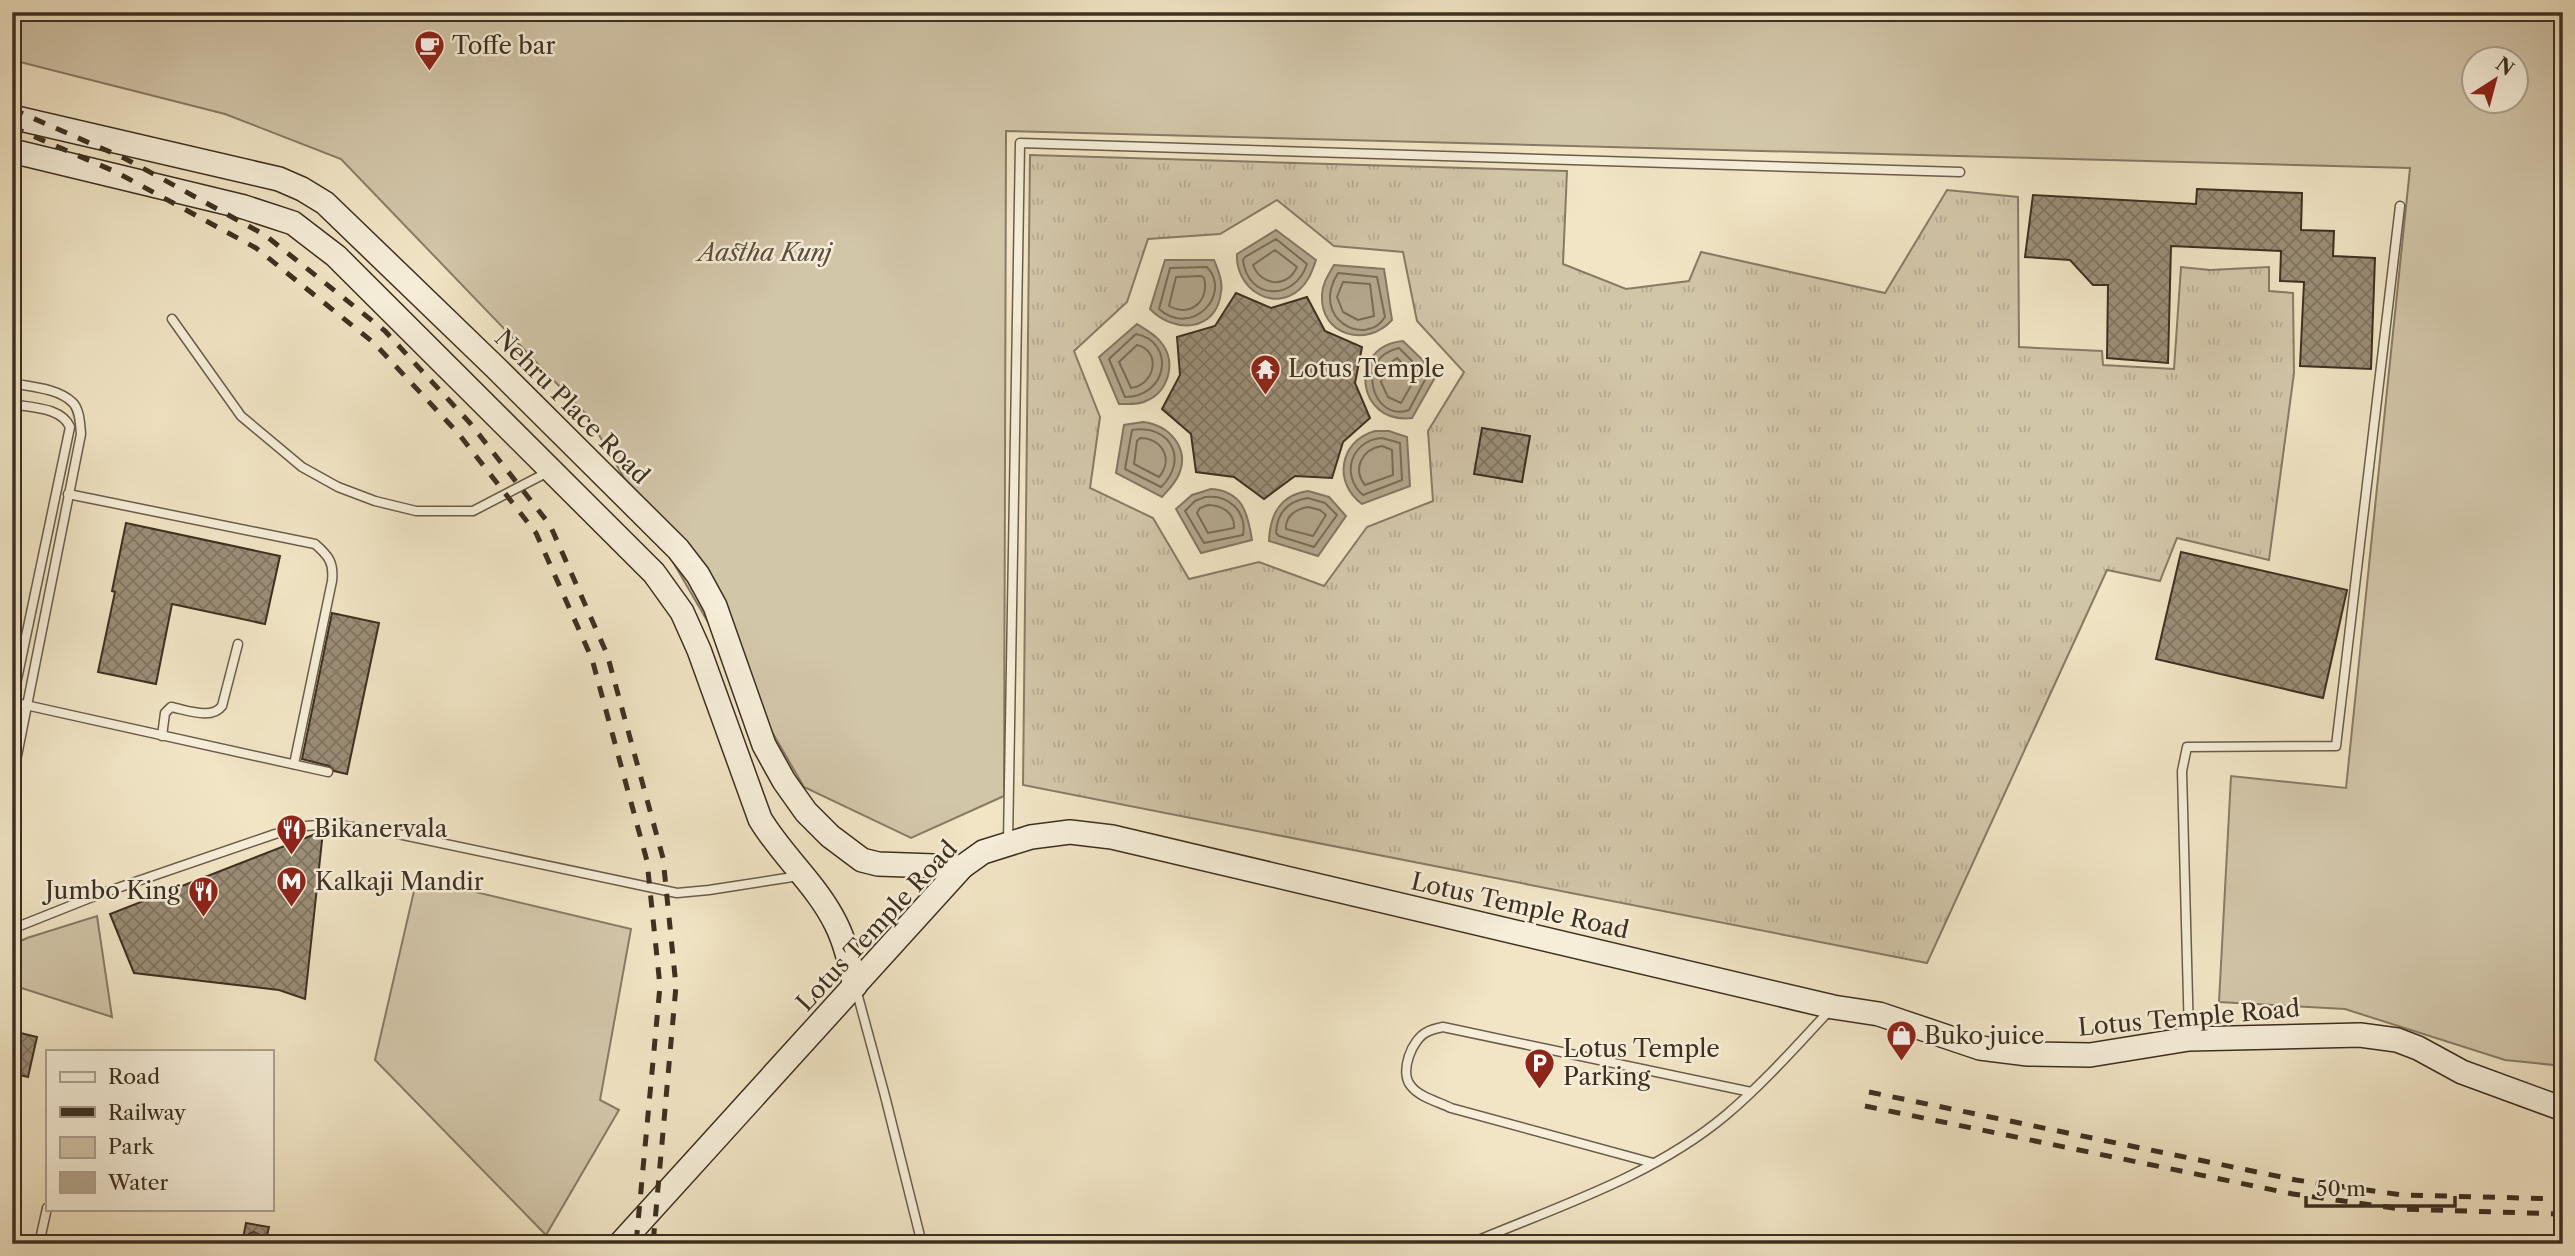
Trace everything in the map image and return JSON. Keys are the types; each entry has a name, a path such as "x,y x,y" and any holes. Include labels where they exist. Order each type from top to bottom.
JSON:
{"street":[{"name":"Nehru Place Road","path":"12,117 279,179 325,203 678,549 698,575 715,606 764,745 784,781 806,812 862,860 878,864 962,867"},
{"path":"12,151 244,207 293,223 335,256 654,573 682,611 699,650 760,819 836,924 846,948 855,986"},
{"name":"Lotus Temple Road","path":"620,1244 962,867 983,852 1031,837 1070,832 1112,837 1833,1007 1879,1014 1980,1048 2028,1054 2090,1055 2189,1040 2360,1035 2397,1040 2462,1072 2563,1109"}],"lane":[{"path":"1008,844 1020,143 1960,172"},
{"path":"2189,1040 2182,771 2187,747 2336,746 2400,206"},
{"path":"172,319 241,416 302,467 338,487 375,501 416,511 473,510 551,471"},
{"path":"12,383 56,393 72,402 81,434 12,781"},
{"path":"12,404 57,413 66,417 70,427 12,702 328,772"},
{"path":"68,494 315,544 328,555 333,568 331,581 294,765"},
{"path":"162,736 165,713 171,707 212,714 219,710 238,644"},
{"path":"12,929 100,894 275,834 306,826 329,824 396,834 677,893 803,876"},
{"path":"855,986 922,1244"},
{"path":"1469,1244 1632,1175 1676,1150 1724,1116 1751,1092 1833,1007"},
{"path":"1653,1163 1451,1108 1423,1095 1410,1086 1405,1073 1414,1043 1425,1032 1443,1027 1751,1092"},
{"path":"39,1244 47,1210"}],"green space":[{"name":"Aastha Kunj","path":"12,12 2563,12 2563,1066 2505,1060 2345,1009 2219,1002 2231,776 2346,788 2410,168 1006,131 1004,796 911,838 804,787 588,416 341,159 225,114 12,60"},
{"path":"1030,155 1567,171 1563,264 1626,289 1689,281 1701,252 1885,293 1947,190 2018,197 2019,347 2102,351 2103,365 2174,369 2181,267 2210,270 2269,267 2269,291 2293,293 2294,373 2269,560 2177,538 2160,581 2107,570 1927,963 1023,785","holes":["1277,200 1334,246 1403,252 1417,321 1464,372 1428,431 1433,501 1367,527 1324,586 1259,562 1189,579 1153,518 1090,488 1100,417 1074,351 1127,302 1148,239 1220,234"]},
{"path":"417,878 631,929 600,1100 619,1110 546,1235 375,1060"},
{"path":"97,916 112,1017 12,985 12,945"}],"water":[{"path":"1276,230 1316,260 1303,286 1289,296 1278,299 1267,298 1249,286 1242,277 1237,254"},
{"path":"1165,260 1214,260 1221,280 1221,292 1212,315 1203,322 1193,325 1171,323 1150,309"},
{"path":"1334,265 1384,269 1392,320 1382,329 1358,335 1337,328 1329,320 1323,309 1322,295 1324,283"},
{"path":"1137,324 1163,345 1169,360 1168,377 1154,397 1140,403 1119,404 1099,357"},
{"path":"1403,341 1437,374 1412,418 1393,417 1379,410 1370,398 1366,384 1366,369 1373,356 1385,346"},
{"path":"1143,422 1169,433 1175,439 1182,455 1177,478 1162,497 1116,473 1124,425"},
{"path":"1375,431 1389,431 1407,437 1410,486 1362,504 1347,485 1344,463 1354,444"},
{"path":"1211,489 1230,494 1242,505 1252,540 1201,553 1176,509 1192,495"},
{"path":"1308,491 1329,497 1346,516 1318,556 1269,541 1278,507 1290,497"}],"building":[{"path":"2197,189 2302,193 2301,230 2334,231 2333,256 2375,258 2371,369 2300,366 2304,282 2280,281 2281,251 2171,246 2168,363 2107,358 2108,285 2093,285 2070,260 2025,257 2033,195 2196,204"},
{"name":"Lotus Temple","path":"1236,293 1271,308 1307,297 1325,331 1362,347 1355,383 1370,418 1343,442 1332,478 1295,476 1264,499 1234,477 1196,472 1191,434 1162,409 1180,375 1177,337 1215,326"},
{"path":"1482,428 1530,436 1522,482 1474,474"},
{"path":"126,523 280,556 265,624 172,604 156,684 98,672"},
{"path":"2181,552 2347,590 2323,698 2156,659"},
{"path":"332,613 379,623 347,774 302,759"},
{"path":"323,831 305,999 279,990 134,973 110,914"},
{"path":"12,1031 37,1037 28,1077 12,1073"},
{"path":"246,1223 269,1227 265,1244 260,1244 260,1235 254,1232 249,1234 247,1244 242,1244"}],"railway":[{"path":"12,109 124,158 265,235 385,331 470,423 550,525 607,654 663,858 676,986 653,1244"},
{"path":"12,127 116,172 256,248 374,343 458,433 536,533 592,659 647,861 660,986 636,1244"},
{"path":"1869,1092 2296,1180 2402,1195 2563,1199"},
{"path":"1865,1106 2293,1194 2401,1209 2563,1214"}],"place":[{"name":"Toffe bar","path":"429,73"},
{"name":"Lotus Temple","path":"1265,396"},
{"name":"Bikanervala","path":"291,856"},
{"name":"Kalkaji Mandir","path":"292,909"},
{"name":"Jumbo King","path":"203,918"},
{"name":"Buko juice","path":"1901,1063"},
{"name":"Lotus Temple Parking","path":"1540,1090"}]}
